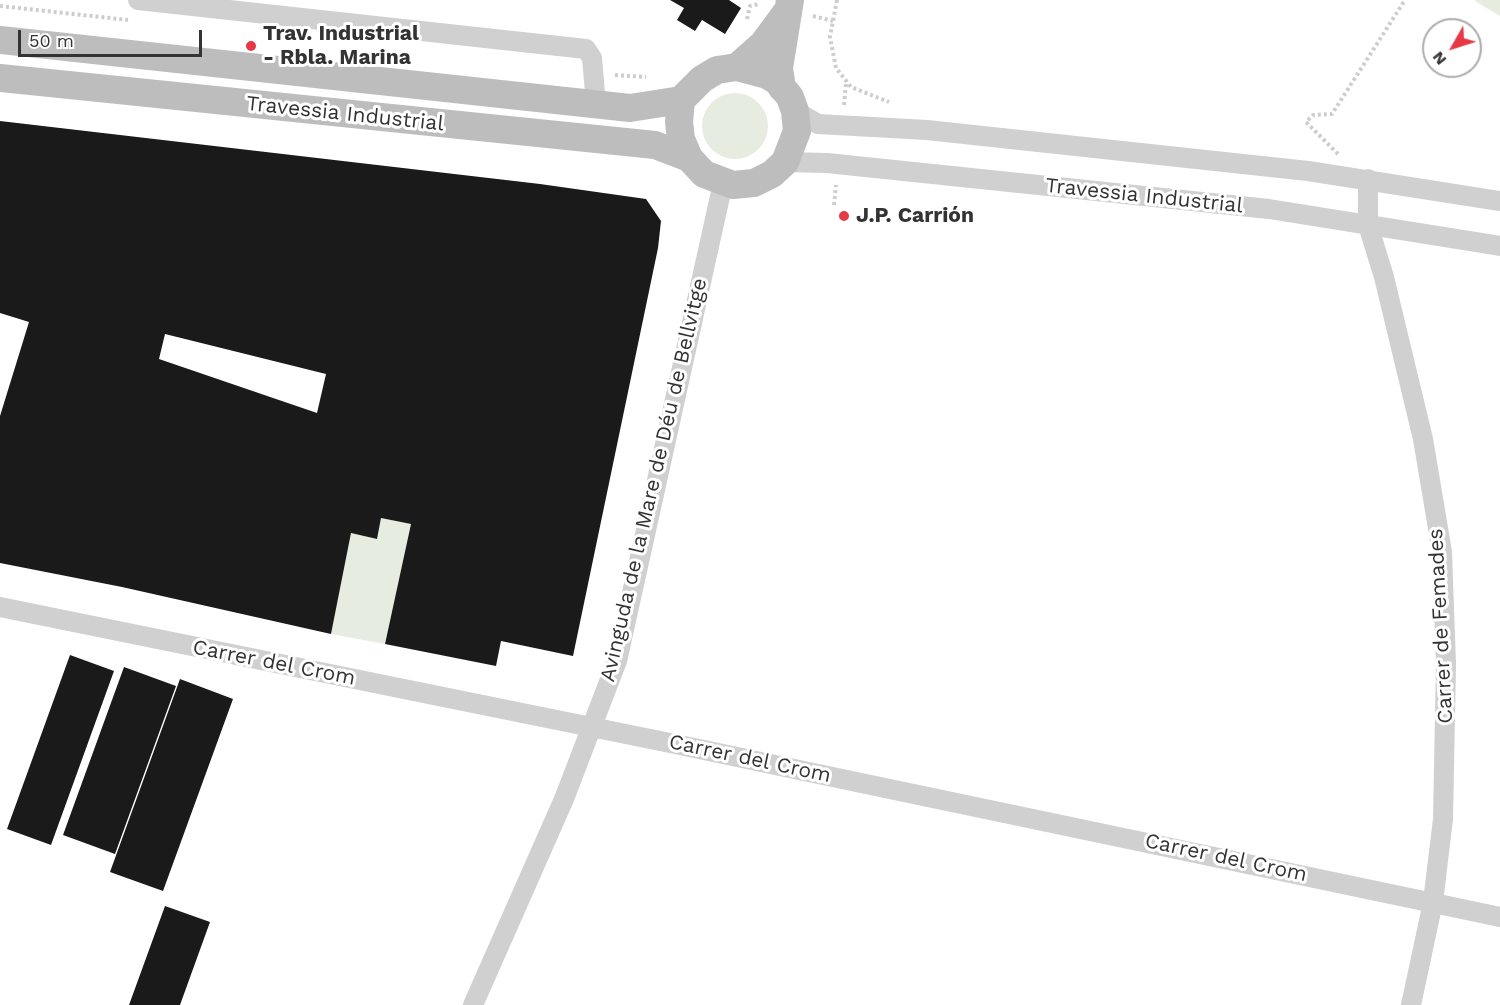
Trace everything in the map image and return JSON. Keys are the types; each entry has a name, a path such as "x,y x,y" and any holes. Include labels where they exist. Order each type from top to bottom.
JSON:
{"street":[{"path":"138,0 586,49 592,57 596,104"},
{"path":"737,67 763,44 789,5"},
{"path":"789,5 786,37 779,68 789,99 797,131 795,143 785,162 772,174 754,183 723,183 704,174 688,158 681,139 681,100 702,79 717,70 737,67 767,75 789,99"},
{"name":"Travessia Industrial","path":"0,40 630,108 681,100"},
{"name":"Travessia Industrial","path":"0,78 655,145 688,158"},
{"name":"Travessia Industrial","path":"789,99 818,124 927,130 1368,180 1500,201"},
{"name":"Travessia Industrial","path":"785,162 827,163 1269,209 1500,246"},
{"name":"Carrer de Femades","path":"1368,180 1368,225 1387,287 1421,428 1442,552 1446,664 1446,760 1443,819 1433,902 1411,1005"},
{"name":"Avinguda de la Mare de Déu de Bellvitge","path":"473,1005 564,799 617,661 723,183"},
{"name":"Carrer del Crom","path":"0,607 592,727 1500,917"}],"path":[{"path":"837,0 830,37 832,58 836,68 846,82 860,93 889,102"},
{"path":"1368,180 1306,122 1313,115 1332,114 1405,0"},
{"path":"843,112 846,82"},
{"path":"834,205 837,176"}],"shaded area":[{"path":"1476,0 1500,0 1500,16 1475,1"},
{"path":"735,93 748,96 758,103 765,113 768,126 765,139 758,149 748,156 735,159 722,156 712,149 705,139 702,126 705,113 712,103 722,96"},
{"path":"381,518 411,524 385,644 331,634 351,533 377,539"}],"building":[{"path":"670,0 729,0 741,8 725,34 702,20 695,31 677,20 684,8"},
{"path":"0,121 540,184 646,199 661,221 658,248 573,656 501,641 496,666 385,644 411,524 381,518 377,539 351,533 331,634 122,587 0,563 0,416 29,322 0,313","holes":["165,334 326,374 317,413 159,359"]},
{"path":"70,655 114,671 51,845 7,829"},
{"path":"124,667 176,686 115,854 63,835"},
{"path":"180,679 233,699 163,891 110,872"},
{"path":"165,906 210,922 180,1005 129,1005"}],"place":[{"name":"Trav. Industrial - Rbla. Marina","path":"251,46"},
{"name":"J.P. Carrión","path":"844,216"}]}
